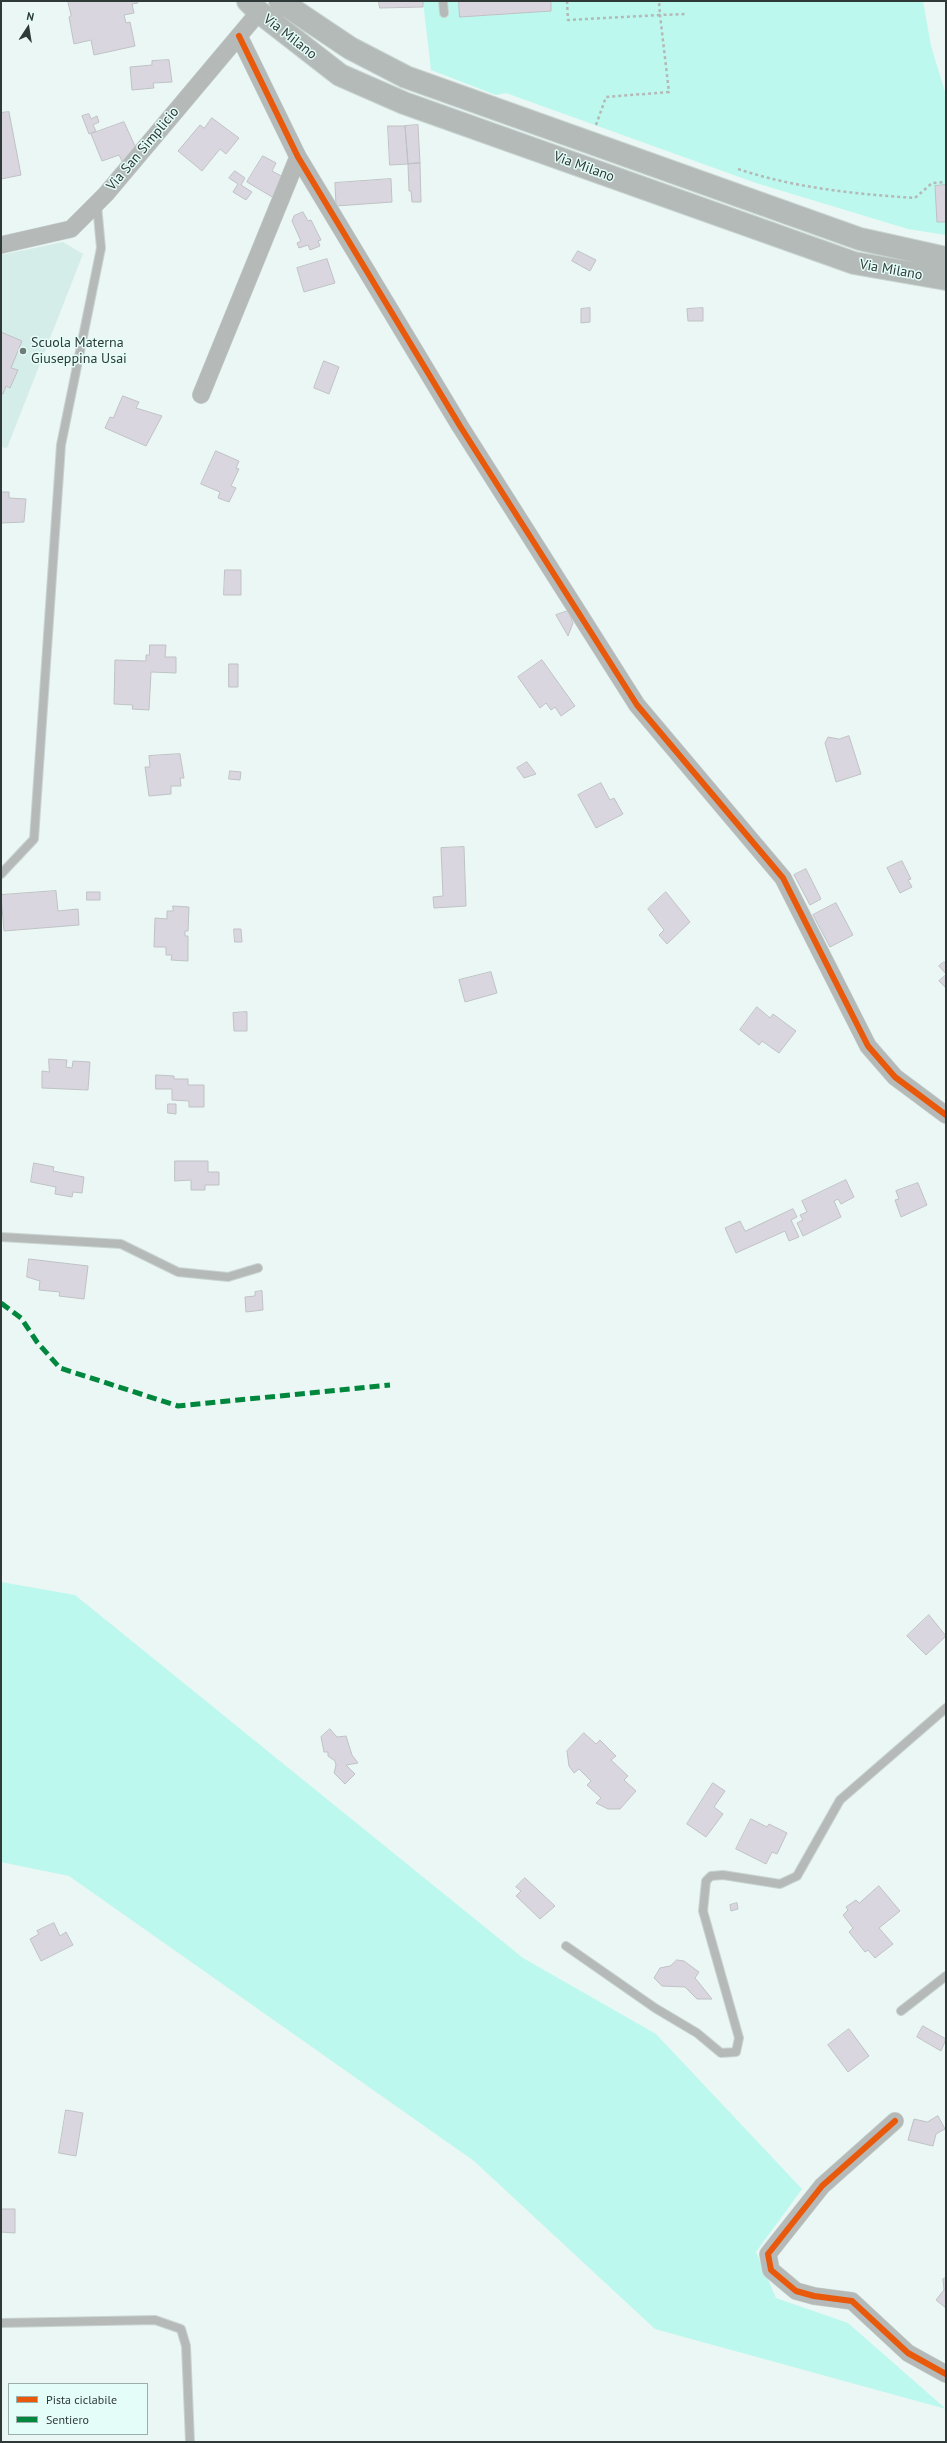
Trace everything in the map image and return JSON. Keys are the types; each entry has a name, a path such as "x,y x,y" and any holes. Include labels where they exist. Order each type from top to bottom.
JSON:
{"main road":[{"name":"Via Milano","path":"280,1 350,48 406,77 860,239 946,258"},
{"name":"Via Milano","path":"254,7 340,75 404,103 854,263 946,279"}],"street":[{"name":"Via San Simplicio","path":"1,245 71,229 97,203 239,36 254,7"},
{"path":"239,36 298,157 460,426 637,705 783,878 868,1046 895,1077 946,1115"},
{"path":"201,395 298,157"},
{"path":"895,2121 822,2186 768,2254 771,2270 796,2292 814,2296 852,2300 908,2353 946,2374"}],"lane":[{"path":"443,1 444,13"},
{"path":"1,874 34,838 61,445 101,248 97,203"},
{"path":"1,1237 121,1244 178,1272 228,1277 258,1268"},
{"path":"566,1946 655,2008 697,2033 721,2053 736,2052 739,2038 703,1911 706,1881 710,1876 723,1875 780,1884 797,1876 840,1800 946,1708"},
{"path":"901,2011 946,1976"},
{"path":"1,2323 155,2320 181,2329 186,2346 190,2442"}],"path":[{"path":"567,1 568,20 686,14"},
{"path":"596,125 606,97 668,92 659,1"},
{"path":"738,169 772,180 870,195 915,198 932,183 946,182"}],"shaded area":[{"name":"Scuola Materna Giuseppina Usai","path":"63,242 83,254 7,448 1,447 1,255"}],"green space":[{"path":"423,1 923,1 931,46 946,95 946,235 908,229 756,183 506,93 496,95 431,70"},
{"path":"1,1582 75,1595 523,1958 656,2034 802,2189 756,2252 776,2298 848,2323 946,2409 655,2329 474,2161 69,1876 1,1862"}],"building":[{"path":"68,1 137,1 138,3 132,4 134,13 124,15 126,23 130,22 135,46 94,55 91,40 74,44 69,17 71,16"},
{"path":"379,1 423,1 423,7 380,8"},
{"path":"459,1 551,1 551,11 460,17"},
{"path":"169,60 172,82 153,83 154,88 132,90 130,67 152,65 152,61"},
{"path":"9,112 21,175 1,179 1,113"},
{"path":"89,114 91,119 97,116 99,122 93,125 96,131 89,134 82,116"},
{"path":"212,118 239,138 226,154 220,149 202,171 178,151 200,125 204,128"},
{"path":"124,122 136,148 123,163 119,155 102,161 91,134"},
{"path":"418,125 420,163 408,164 405,126"},
{"path":"388,126 405,126 408,164 390,165"},
{"path":"263,156 276,163 272,171 285,178 274,198 247,182"},
{"path":"420,163 421,202 412,202 411,191 409,191 408,164"},
{"path":"235,171 245,178 241,185 252,192 246,200 233,192 238,184 229,178"},
{"path":"391,179 392,202 336,206 335,183"},
{"path":"946,185 946,222 937,222 935,186"},
{"path":"303,212 308,221 311,220 321,240 318,241 320,246 310,250 308,245 299,248 297,243 301,241 292,221 294,216"},
{"path":"578,251 596,260 590,271 572,261"},
{"path":"327,259 335,283 304,292 297,268"},
{"path":"590,308 590,322 581,323 581,309"},
{"path":"703,308 703,321 688,321 687,309"},
{"path":"1,332 22,341 11,368 18,370 10,388 6,386 3,394 1,394"},
{"path":"324,361 339,367 329,394 314,388"},
{"path":"123,396 139,402 136,408 162,416 146,446 105,428 110,417 113,418"},
{"path":"216,451 239,461 236,468 239,469 231,486 236,488 229,502 218,498 220,492 201,484"},
{"path":"1,492 9,492 9,498 26,499 24,522 1,523"},
{"path":"225,570 241,570 241,595 224,595"},
{"path":"568,611 573,623 568,636 556,615"},
{"path":"150,645 166,645 165,657 176,657 176,673 151,672 149,710 132,709 133,705 114,704 115,660 146,661 146,655 149,655"},
{"path":"542,660 575,706 561,716 555,707 551,710 546,703 540,708 518,677"},
{"path":"229,664 238,664 238,687 229,687"},
{"path":"849,736 861,774 836,782 825,743 828,737 839,739"},
{"path":"180,754 184,778 180,778 181,786 171,786 171,794 149,796 145,767 150,767 149,756"},
{"path":"527,762 536,774 524,778 517,768"},
{"path":"230,771 241,772 240,780 229,779"},
{"path":"601,783 610,800 614,798 623,814 596,828 578,795"},
{"path":"464,847 466,906 434,908 433,897 443,896 441,848"},
{"path":"902,861 911,879 908,880 912,887 900,893 887,868"},
{"path":"806,869 821,899 810,905 794,875"},
{"path":"56,891 58,911 78,909 79,925 4,931 1,895"},
{"path":"87,892 100,892 100,900 87,900"},
{"path":"666,892 690,922 667,944 659,935 664,930 648,909"},
{"path":"836,903 853,935 830,947 813,915"},
{"path":"173,906 189,907 188,931 185,931 185,936 188,936 188,961 171,960 172,955 166,955 166,947 154,947 155,918 167,919 167,911 173,911"},
{"path":"234,929 241,929 242,942 235,942"},
{"path":"944,962 946,963 946,974 939,966"},
{"path":"491,972 497,993 465,1002 459,980"},
{"path":"946,975 946,988 939,981"},
{"path":"757,1007 770,1018 773,1014 796,1031 779,1053 762,1041 759,1045 740,1030"},
{"path":"247,1012 247,1031 234,1031 233,1013"},
{"path":"49,1059 67,1060 66,1067 72,1068 73,1061 90,1062 88,1090 42,1088 42,1071 49,1072"},
{"path":"156,1075 174,1076 174,1079 188,1079 188,1085 204,1085 204,1107 189,1107 189,1101 172,1100 172,1089 156,1089"},
{"path":"168,1104 176,1104 176,1114 168,1113"},
{"path":"175,1161 208,1161 208,1172 219,1172 219,1185 205,1185 205,1190 191,1190 191,1180 175,1181"},
{"path":"34,1163 54,1167 53,1171 84,1177 82,1193 73,1192 72,1197 55,1194 56,1187 31,1182"},
{"path":"846,1180 854,1197 841,1204 838,1199 834,1201 841,1217 803,1236 797,1223 803,1220 800,1215 807,1212 802,1201"},
{"path":"918,1183 927,1205 901,1217 895,1200 899,1199 896,1191"},
{"path":"793,1209 797,1217 791,1220 799,1237 789,1241 785,1231 736,1253 725,1228 740,1221 745,1231"},
{"path":"29,1259 88,1266 84,1299 59,1296 60,1292 39,1290 40,1281 27,1277"},
{"path":"262,1291 263,1310 246,1312 245,1297 255,1296 255,1292"},
{"path":"929,1615 946,1636 926,1655 907,1636"},
{"path":"330,1729 337,1737 346,1736 352,1755 358,1763 346,1765 355,1774 345,1784 334,1773 336,1765 335,1761 328,1756 328,1752 324,1752 321,1737"},
{"path":"584,1733 596,1744 600,1740 616,1756 611,1760 628,1776 624,1780 636,1791 620,1809 608,1809 596,1803 601,1798 587,1785 591,1781 579,1769 574,1773 569,1766 567,1751"},
{"path":"713,1783 725,1791 714,1807 723,1814 706,1837 687,1824"},
{"path":"751,1819 767,1827 769,1824 787,1833 777,1854 772,1852 766,1864 736,1849"},
{"path":"525,1878 555,1906 540,1919 516,1896 521,1891 516,1887"},
{"path":"879,1886 900,1911 879,1928 893,1944 875,1958 868,1950 865,1952 849,1932 853,1928 843,1915 848,1910 846,1907 856,1900 859,1903"},
{"path":"737,1903 738,1909 731,1911 730,1905"},
{"path":"54,1923 60,1936 66,1932 73,1945 41,1961 30,1939 39,1934 37,1931"},
{"path":"677,1960 684,1961 699,1972 695,1978 712,1999 697,1999 685,1987 662,1986 654,1978 660,1968 670,1966"},
{"path":"923,2026 946,2039 941,2051 917,2037"},
{"path":"849,2029 869,2056 848,2072 828,2045"},
{"path":"66,2110 83,2113 76,2156 59,2153"},
{"path":"938,2116 945,2129 936,2134 933,2146 908,2140 914,2119 927,2122"},
{"path":"1,2209 15,2209 15,2233 1,2232"},
{"path":"946,2278 946,2308 936,2300 944,2290 943,2279"}],"marked path":[{"path":"1,1303 21,1318 37,1342 60,1368 178,1406 390,1385"}],"cycle path":[{"path":"239,36 298,157 460,426 637,705 783,878 868,1046 895,1077 946,1115"},
{"path":"895,2121 822,2186 768,2254 771,2270 796,2291 814,2296 852,2301 908,2353 946,2374"}],"place":[{"name":"Scuola Materna Giuseppina Usai","path":"23,351"}]}
